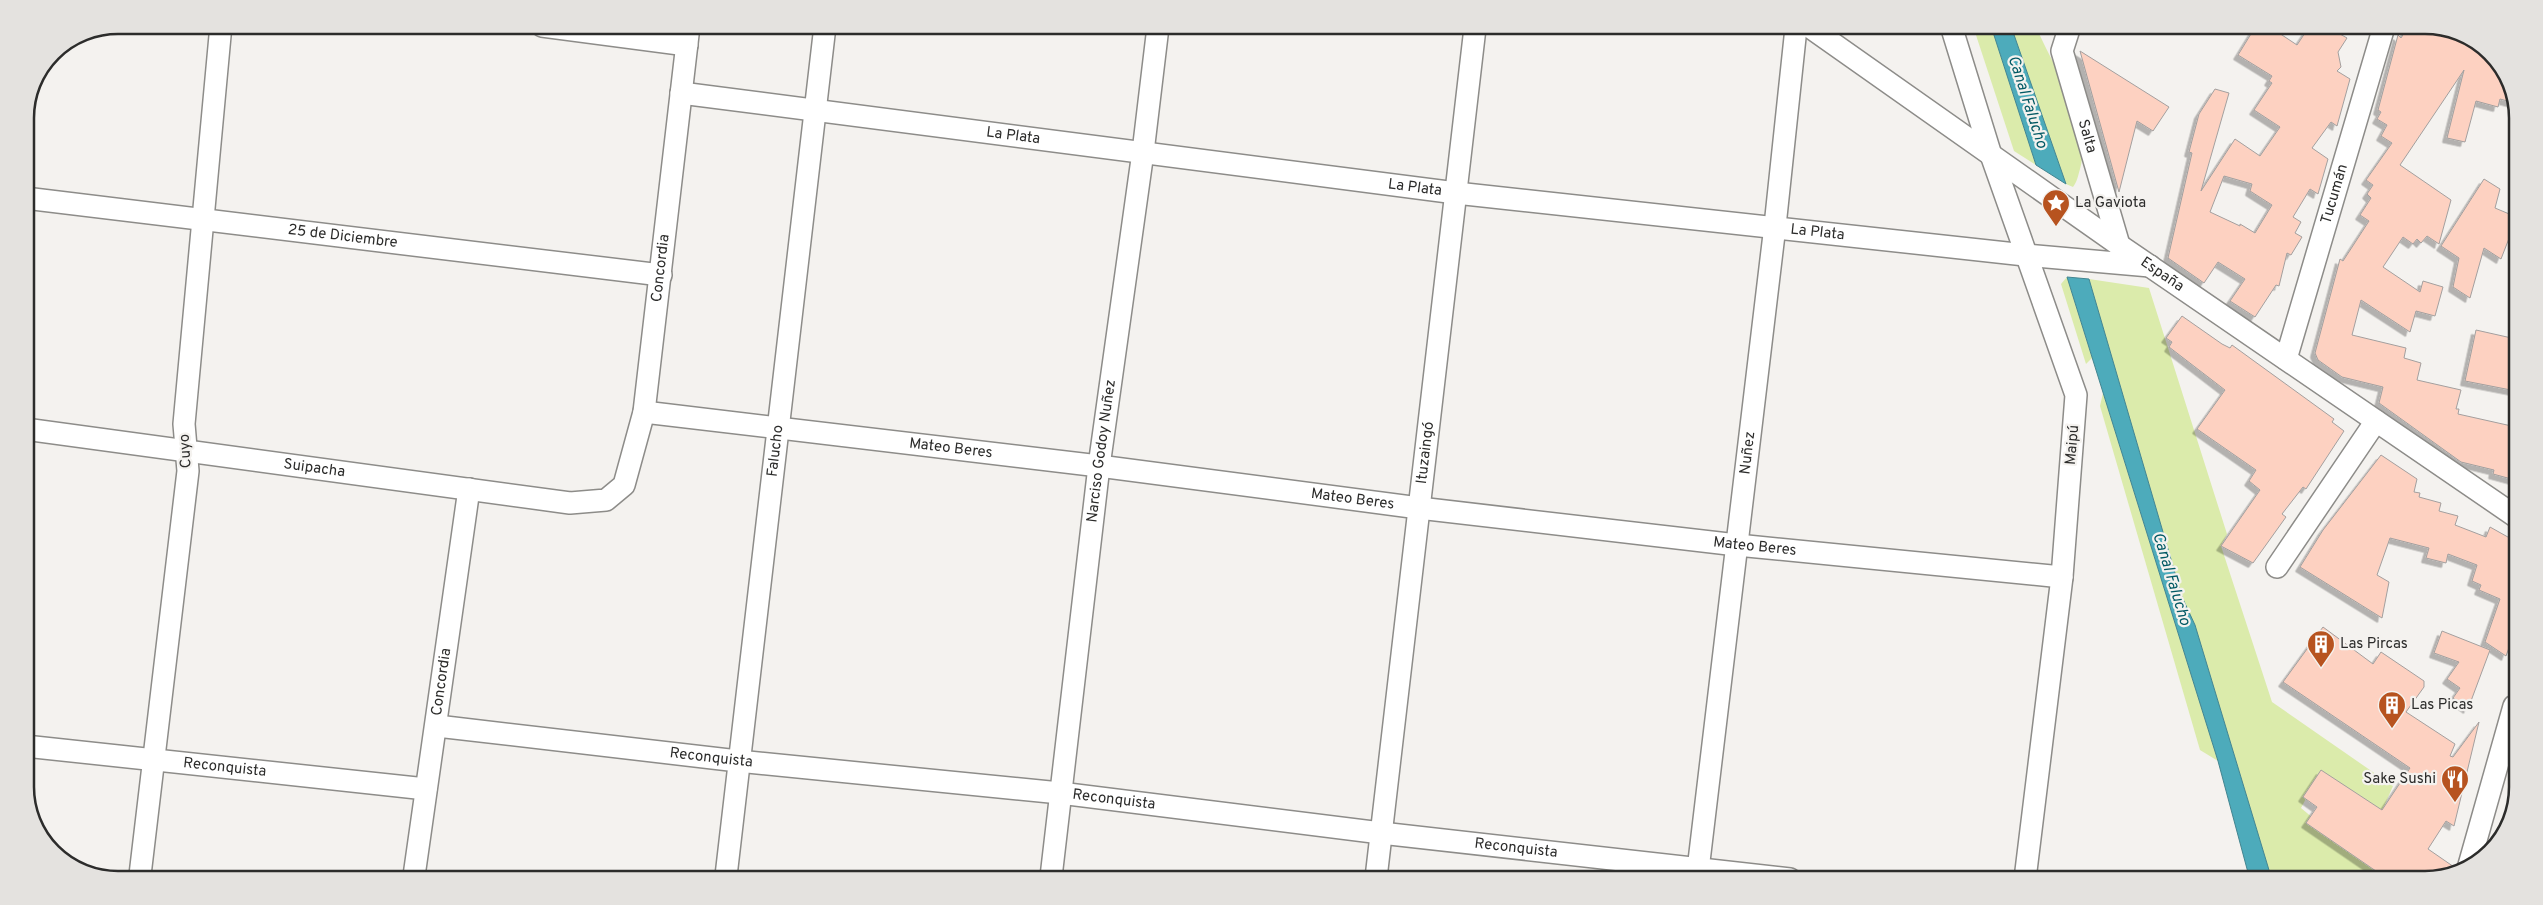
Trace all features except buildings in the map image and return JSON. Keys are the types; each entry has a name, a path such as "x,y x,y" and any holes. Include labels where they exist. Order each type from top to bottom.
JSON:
{"street":[{"name":"Cuyo","path":"140,871 188,471 184,424 220,34"},
{"path":"672,34 688,35"},
{"name":"Falucho","path":"727,871 824,34"},
{"name":"Narciso Godoy Nuñez","path":"1052,871 1099,466 1143,152 1157,34"},
{"name":"Ituzaingó","path":"1377,871 1474,34"},
{"name":"Nuñez","path":"1698,871 1775,226 1795,34"},
{"name":"España","path":"1820,34 1990,152 2119,245 2509,512"},
{"name":"Maipú","path":"1954,34 1990,152 2076,395 2062,577 2026,871"},
{"name":"Salta","path":"2067,34 2062,51 2119,245"},
{"name":"Tucumán","path":"2286,358 2382,34"},
{"name":"Concordia","path":"606,500 624,485 644,412 688,35"},
{"name":"La Plata","path":"681,93 1456,193 1775,226 2025,255 2150,266"},
{"name":"25 de Diciembre","path":"34,199 661,275"},
{"name":"Mateo Beres","path":"644,412 1099,466 1419,508 1737,545 2062,577"},
{"path":"2277,567 2376,422"},
{"name":"Suipacha","path":"34,430 570,503 606,500"},
{"name":"Concordia","path":"415,871 437,726 469,489"},
{"path":"2472,857 2509,724"},
{"name":"Reconquista","path":"437,726 738,761 1060,793 1675,871"},
{"name":"Reconquista","path":"34,747 426,789"}],"green space":[{"path":"1976,34 1994,34 2036,165 2014,151"},
{"path":"2014,34 2040,34 2062,79 2077,115 2083,151 2080,169 2073,187 2066,184"},
{"path":"2067,277 2092,358 2086,364 2061,284"},
{"path":"2089,279 2149,288 2227,534 2221,546 2272,702 2393,786 2382,811 2309,793 2301,808 2376,871 2269,871 2195,625 2182,597"},
{"path":"2103,393 2218,761 2200,750 2100,406"}],"water":[{"name":"Canal Falucho","path":"1994,34 2014,34 2066,184 2036,165"},
{"name":"Canal Falucho","path":"2067,277 2089,279 2182,597 2195,625 2269,871 2248,871 2218,761"}],"place":[{"name":"La Gaviota","path":"2056,227"},
{"name":"Las Pircas","path":"2321,668"},
{"name":"Las Picas","path":"2392,729"},
{"name":"Sake Sushi","path":"2455,803"}]}
